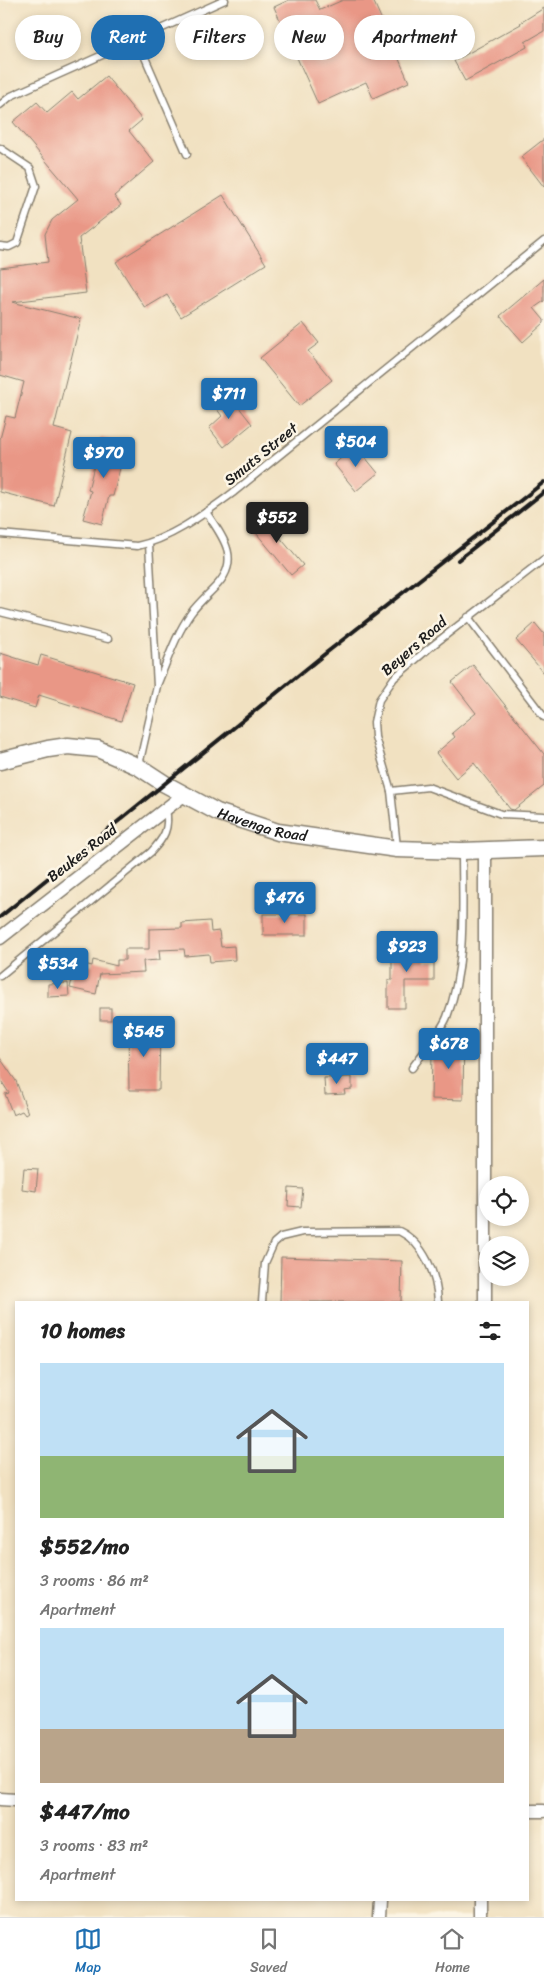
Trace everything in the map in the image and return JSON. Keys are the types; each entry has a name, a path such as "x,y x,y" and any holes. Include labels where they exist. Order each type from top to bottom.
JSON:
{"street":[{"name":"Havenga Road","path":"0,761 68,746 98,748 139,767 165,784 218,812 278,832 397,849 485,850 544,848"},
{"name":"Beukes Road","path":"0,938 186,794"},
{"path":"485,850 485,1301"},
{"path":"0,1799 15,1800"},
{"path":"529,1811 544,1811"},
{"path":"379,1917 380,1901"},
{"path":"480,1901 480,1917"}],"lane":[{"path":"165,27 225,0"},
{"path":"1,103 11,96 91,60"},
{"path":"146,60 187,154"},
{"path":"0,148 30,168 36,186 17,243 9,247 0,246"},
{"name":"Smuts Street","path":"0,534 137,546 149,544 190,523 234,492 544,242"},
{"path":"139,767 157,686 178,633 192,611 224,576 229,563 225,539 206,512"},
{"path":"149,544 157,686"},
{"name":"Beyers Road","path":"397,849 391,791 374,737 374,722 379,700 394,678 468,617 544,559"},
{"path":"0,612 108,639"},
{"path":"468,617 543,713"},
{"path":"391,791 428,787 501,814 544,816"},
{"path":"0,976 151,852 167,831 166,808"},
{"path":"412,1068 446,1018 458,975 462,933 462,850"},
{"path":"262,1301 265,1262 274,1243 281,1237 302,1232 398,1231 409,1236 418,1244 429,1264 438,1301"}],"building":[{"path":"289,0 315,0 320,10 343,0 373,0 380,15 354,15 354,60 399,60 409,82 373,98 366,82 318,104 298,60 344,60 344,15 278,15 274,7"},
{"path":"544,8 544,31 525,42 527,47 465,81 454,61 475,60 475,49"},
{"path":"106,76 142,120 129,131 154,162 114,196 121,205 79,238 86,293 12,302 81,319 54,428 72,433 54,506 0,492 0,439 6,416 15,418 24,382 0,375 0,268 48,262 45,234 52,220 78,199 13,122 37,102 47,113 72,92 78,99"},
{"path":"544,139 544,187 521,157"},
{"path":"223,195 266,264 181,317 167,295 145,308 116,262"},
{"path":"544,279 544,301 534,308 544,320 544,323 523,342 500,316"},
{"path":"303,323 319,343 308,351 332,380 299,406 260,358"},
{"path":"227,392 252,424 224,447 209,428 222,416 213,404"},
{"path":"101,438 126,444 113,496 109,496 102,524 83,519 91,491 88,490"},
{"path":"356,446 378,473 356,491 334,464"},
{"path":"269,514 282,531 278,535 303,565 291,575 252,528"},
{"path":"535,623 544,634 544,673 516,640"},
{"path":"0,653 38,665 41,655 133,683 121,721 39,695 35,708 0,697"},
{"path":"473,665 544,754 544,786 514,810 510,809 474,763 456,778 436,753 455,737 452,733 476,713 452,682"},
{"path":"263,914 307,914 307,935 263,935"},
{"path":"210,921 211,932 219,931 221,947 234,946 235,960 210,962 209,954 185,956 184,949 159,950 160,960 143,961 144,972 100,974 96,994 70,988 76,962 92,966 93,960 117,966 117,960 125,960 125,949 149,949 149,929 182,928 182,923"},
{"path":"392,948 424,948 424,962 434,962 434,981 405,981 405,1008 388,1008 388,980 392,980"},
{"path":"68,983 69,996 48,997 48,984"},
{"path":"100,1008 111,1008 111,1020 100,1020"},
{"path":"145,1024 160,1024 159,1090 129,1090 128,1030 145,1030"},
{"path":"445,1034 464,1034 463,1100 431,1099 432,1054 444,1055"},
{"path":"0,1058 16,1081 28,1113 25,1115 22,1111 13,1115 5,1094 9,1093 0,1079"},
{"path":"352,1077 352,1089 344,1090 345,1094 325,1095 324,1078"},
{"path":"24,1168 38,1169 36,1191 22,1189"},
{"path":"289,1188 303,1189 301,1207 288,1206"},
{"path":"281,1257 402,1261 401,1301 280,1301"}],"railway":[{"path":"0,917 326,653 544,482"},
{"path":"458,560 544,492"}]}
